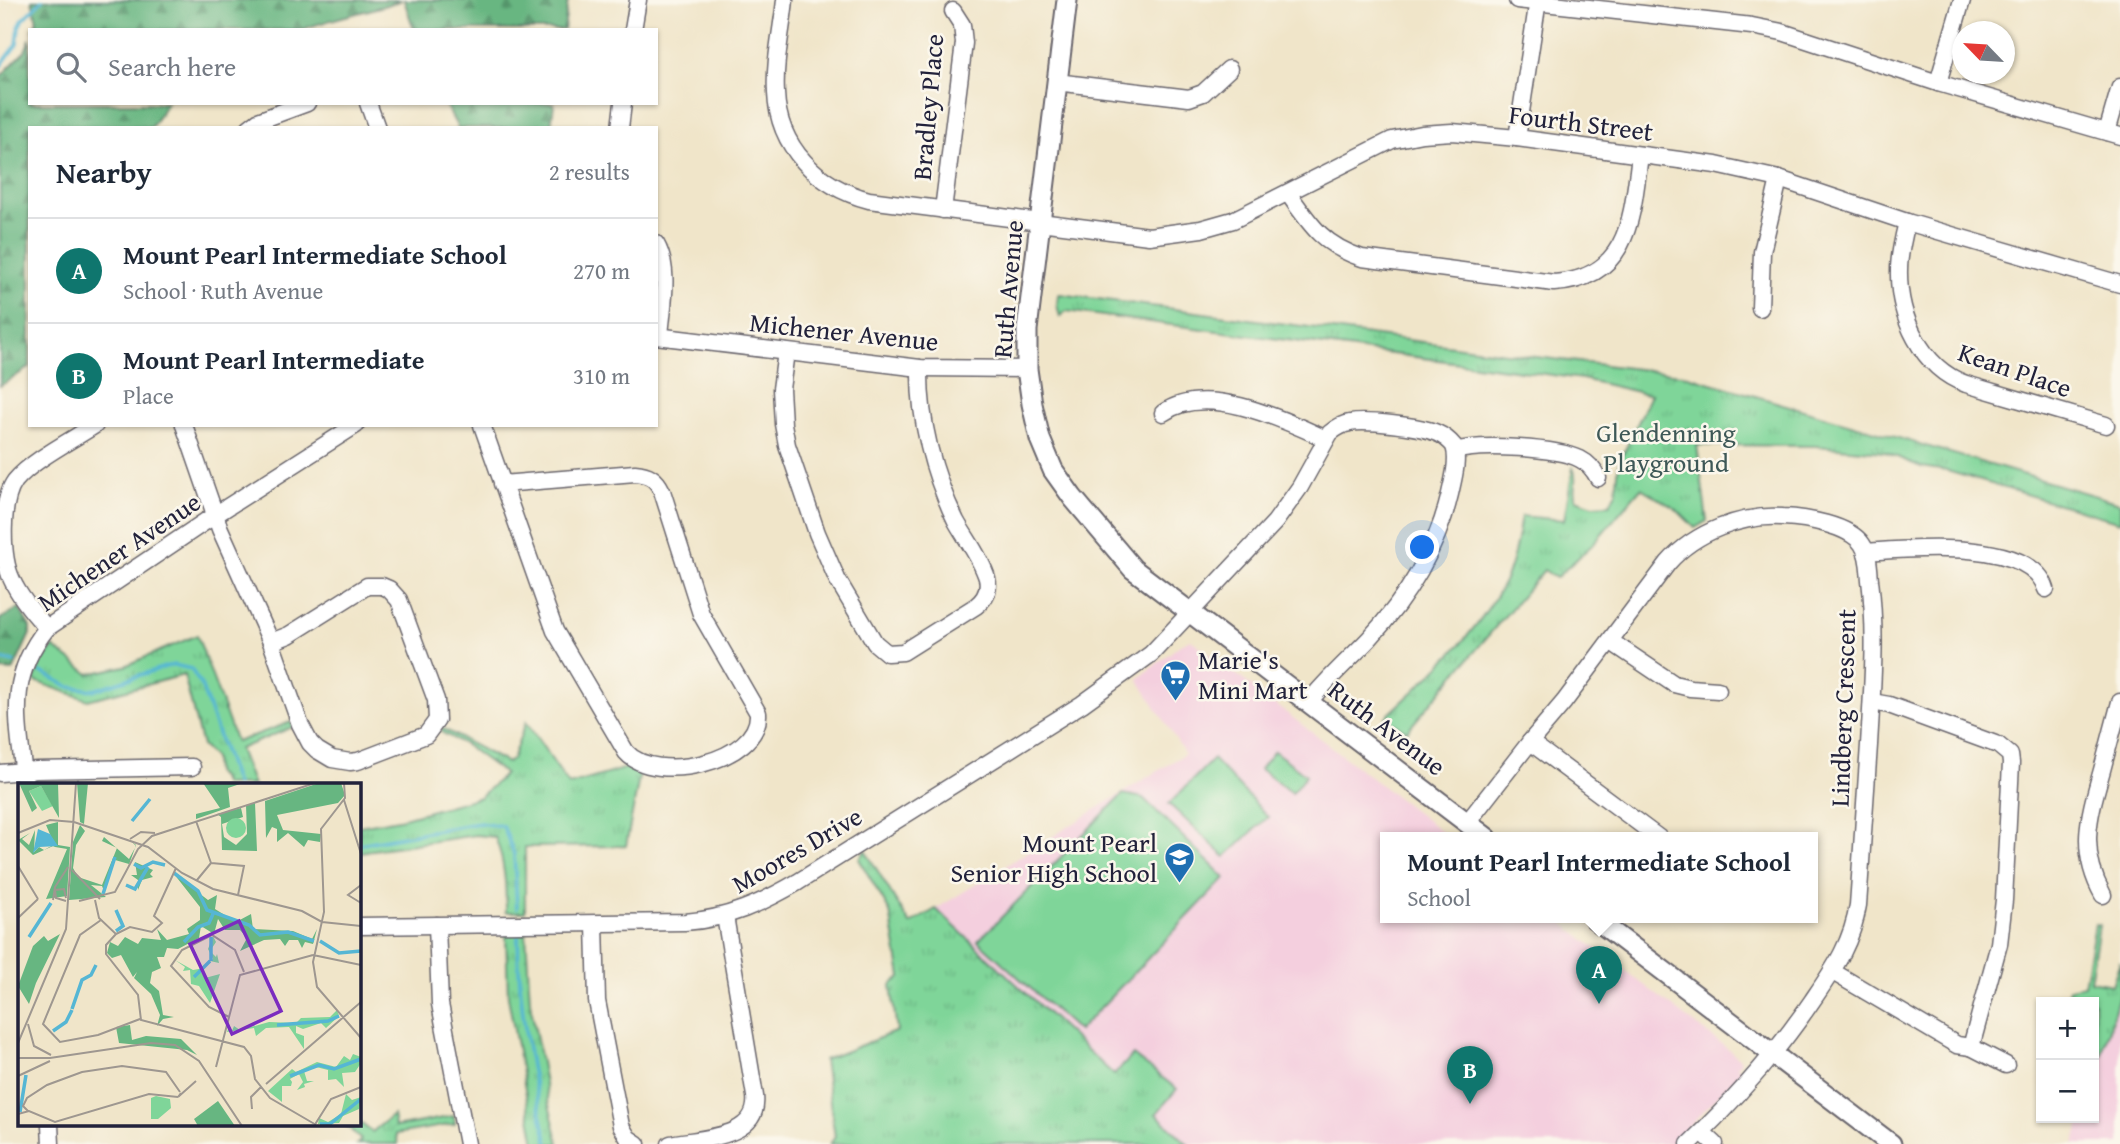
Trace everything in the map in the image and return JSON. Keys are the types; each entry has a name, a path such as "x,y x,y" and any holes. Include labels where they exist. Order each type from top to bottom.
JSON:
{"main road":[{"name":"Ruth Avenue","path":"1067,0 1028,309 1027,369 1036,423 1053,470 1133,569 1479,832"},
{"path":"1600,923 1891,1144"}],"street":[{"path":"634,28 638,0"},
{"name":"Fourth Street","path":"785,0 776,94 781,122 794,150 823,180 849,194 878,202 1149,236 1201,229 1233,220 1392,140 1452,132 1517,138 1716,165 1779,178 1907,222 2120,284"},
{"path":"1517,0 1767,29 1938,83 2114,134 2120,88"},
{"path":"1938,83 1962,0"},
{"path":"1517,138 1538,1"},
{"name":"Bradley Place","path":"943,210 964,43 962,25 953,11"},
{"path":"1056,82 1189,98 1211,87 1229,69"},
{"path":"252,126 258,121 302,105"},
{"path":"369,105 376,126"},
{"path":"620,126 624,105"},
{"path":"1288,193 1314,230 1327,242 1362,258 1554,283 1568,282 1600,268 1615,254 1625,239 1632,221 1640,155"},
{"path":"1760,308 1762,253 1779,178"},
{"name":"Kean Place","path":"1907,222 1899,269 1902,303 1914,335 1937,368 1950,378 1966,384 2106,425"},
{"path":"658,249 664,272 658,336"},
{"name":"Michener Avenue","path":"658,336 920,369 1027,369"},
{"path":"786,352 782,389 783,424 810,516 843,592 874,643 892,654 903,652 976,606 985,598 988,586 985,573 948,505 936,470 923,413 920,369"},
{"path":"1163,412 1187,401 1245,407 1272,415 1326,439 1342,425 1356,422 1374,423 1434,431 1446,437 1456,451 1446,510 1415,579 1384,623 1309,702"},
{"path":"47,628 24,600 8,570 3,517 4,489 27,470 91,427"},
{"path":"185,427 215,515 271,642 304,734 310,743 324,755 341,761 358,761 415,741 426,735 434,726 438,713 436,700 402,606 389,589 374,584 367,586 289,635 271,642"},
{"path":"483,427 502,484 559,640 631,758 652,767 684,767 732,752 749,740 757,727 758,713 701,614 662,491 656,480 635,472 502,484"},
{"name":"Michener Avenue","path":"24,778 18,711 19,683 28,655 47,628 347,428"},
{"name":"Moores Drive","path":"360,926 685,922 725,916 755,906 1082,704 1151,654 1284,511 1326,439"},
{"path":"1456,451 1468,447 1507,448 1572,456 1591,467 1598,478"},
{"path":"1468,823 1674,556 1707,534 1732,523 1780,517 1818,522 1858,539 1866,552 1945,548 1989,554 2029,567 2040,577 2046,589"},
{"name":"Lindberg Crescent","path":"1773,1056 1833,972 1849,941 1858,905 1872,702 1874,627 1866,552"},
{"path":"1610,641 1674,684 1718,690"},
{"path":"1872,702 1889,705 1998,745 2007,750 2011,759 2000,934 1995,963 1971,1047"},
{"path":"2103,895 2092,873 2087,835 2091,808 2120,702"},
{"path":"1530,742 1651,832"},
{"path":"0,773 24,778 192,767"},
{"path":"670,1144 735,1131 747,1123 754,1112 755,1096 725,916"},
{"path":"595,924 598,1013 621,1126 628,1138 637,1144"},
{"path":"437,925 440,1004 467,1144"},
{"path":"1833,972 1957,1045 1971,1047 2006,1065"},
{"path":"1689,1144 1773,1056"},
{"path":"50,1126 51,1144"},
{"path":"1702,1132 1715,1144"}],"shaded area":[{"name":"Mount Pearl Senior High School","path":"1190,639 1442,832 1380,832 1380,923 1563,923 1737,1056 1741,1061 1737,1067 1742,1071 1671,1144 1188,1144 1156,1114 1177,1089 1115,1075 936,909 1185,754 1138,679"},
{"path":"2120,992 2120,1144 2074,1144 2080,1123 2099,1123 2099,1063"}],"green space":[{"path":"32,0 402,0 307,28 34,28 37,21"},
{"path":"404,0 568,0 564,28 413,28"},
{"path":"28,44 28,105 166,105 152,126 28,126 28,368 0,386 0,77 25,51"},
{"path":"445,105 554,105 551,126 457,126"},
{"name":"Glendenning Playground","path":"1060,294 1681,374 2120,503 2120,522 1947,471 1921,467 1885,452 1816,446 1697,445 1707,521 1695,528 1676,509 1641,488 1592,545 1556,578 1544,570 1407,731 1385,718 1448,658 1489,608 1508,572 1521,516 1564,520 1573,468 1576,499 1593,505 1610,504 1616,492 1619,463 1651,395 1582,379 1066,311 1060,317 1057,305"},
{"path":"19,608 30,627 30,634 13,671 0,670 0,619"},
{"path":"197,635 236,742 291,722 293,727 239,749 252,783 223,783 215,773 214,758 202,746 184,675 88,700 34,681 40,665 53,647 89,674 125,666"},
{"path":"526,722 569,785 624,769 627,765 640,773 626,846 525,847 525,912 506,912 504,874 495,837 476,835 360,852 360,826 404,818 480,797 505,774 464,744 441,732 442,728 507,763 512,759"},
{"path":"1274,751 1306,775 1292,793 1260,769"},
{"path":"1213,759 1268,817 1225,857 1169,804"},
{"path":"1123,794 1143,798 1225,878 1078,1031 978,941"},
{"path":"865,850 910,924 936,909 1114,1075 1133,1055 1177,1089 1156,1114 1188,1144 830,1144 835,1137 824,1060 897,1031 891,985 901,977 890,912 859,859"},
{"path":"2095,924 2099,925 2090,981 2112,985 2120,961 2120,992 2099,1063 2099,997 2066,997 2069,988 2084,985"},
{"path":"526,933 530,1001 548,1101 559,1144 535,1144 508,997 506,934"},
{"path":"393,1115 395,1127 454,1116 455,1124 396,1134 398,1144 357,1144 361,1140 347,1126 360,1126 360,1123 372,1132"}],"waterway":[{"path":"0,67 17,44 23,19 42,0"},
{"path":"0,659 14,662"},
{"path":"41,672 70,687 94,690 174,665 191,669 201,685 235,783"},
{"path":"360,844 478,823 503,826 514,854 517,908"},
{"path":"518,937 520,989 527,1041 548,1144"}],"place":[{"name":"Marie's Mini Mart","path":"1175,702"},
{"name":"Mount Pearl Senior High School","path":"1180,885"},
{"name":"Mount Pearl Intermediate School","path":"1599,1004"},
{"name":"Mount Pearl Intermediate","path":"1470,1104"}]}
